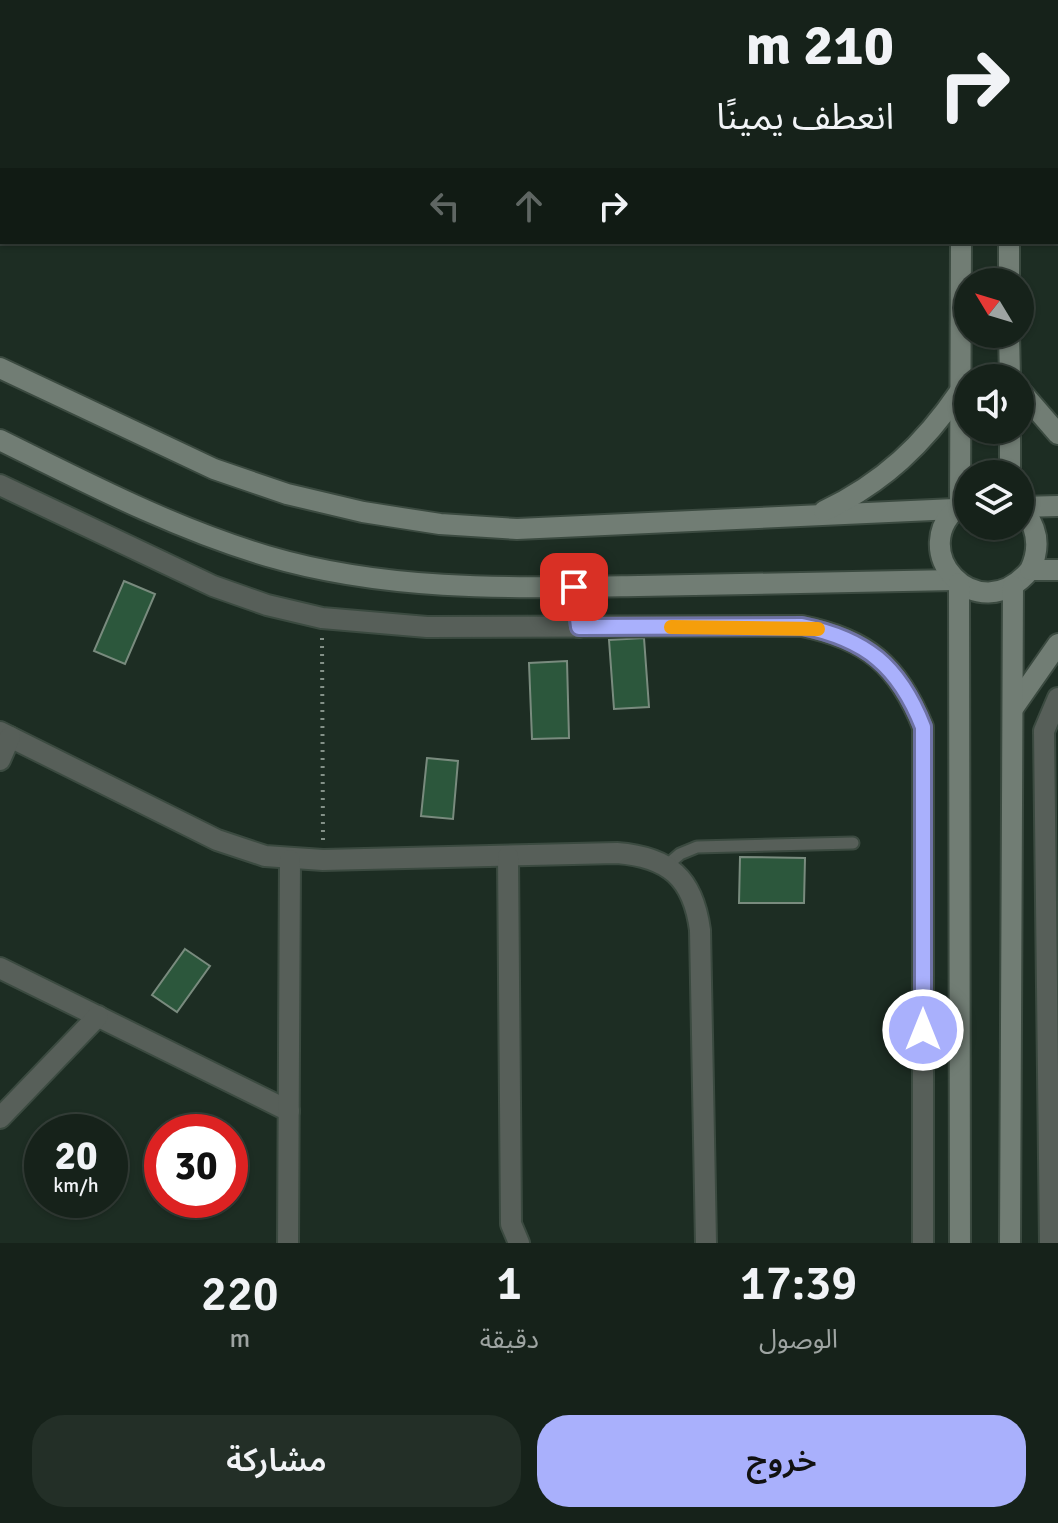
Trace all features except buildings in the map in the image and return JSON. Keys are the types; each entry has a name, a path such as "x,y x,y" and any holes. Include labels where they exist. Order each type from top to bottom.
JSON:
{"street":[{"path":"960,364 961,244"},
{"path":"1009,244 1009,268"},
{"path":"0,368 214,469 287,494 363,512 440,524 517,529 954,505"},
{"path":"817,514 851,498 913,451 954,399"},
{"path":"1034,405 1058,434"},
{"path":"0,440 190,530 268,556 348,575 430,585 574,587 957,581 979,592 1013,586 1030,570 1037,537 1034,532"},
{"path":"0,485 213,586 267,605 322,618 427,627 802,626 835,633 865,647 891,669 911,696 923,727 923,1243"},
{"path":"1034,507 1058,506"},
{"path":"954,512 947,519 940,544 941,557 957,581 960,1243"},
{"path":"1030,570 1058,570"},
{"path":"1010,1243 1013,586"},
{"path":"574,587 579,627"},
{"path":"1014,707 1058,644"},
{"path":"1050,1243 1044,731 1058,698"},
{"path":"0,760 5,735 217,840 265,856 290,860 642,855 666,866 684,882 696,905 700,930 706,1243"},
{"path":"508,856 511,1224 519,1243"},
{"path":"288,1243 290,860"},
{"path":"0,968 289,1111"},
{"path":"0,1118 98,1016"}],"lane":[{"path":"666,866 680,854 697,847 853,843"}],"path":[{"path":"322,618 323,860"}],"slow traffic":[{"path":"671,627 802,626 818,629"}],"route":[{"path":"574,587 579,627 802,626 835,633 865,647 891,669 911,696 923,727 923,1030"}]}
